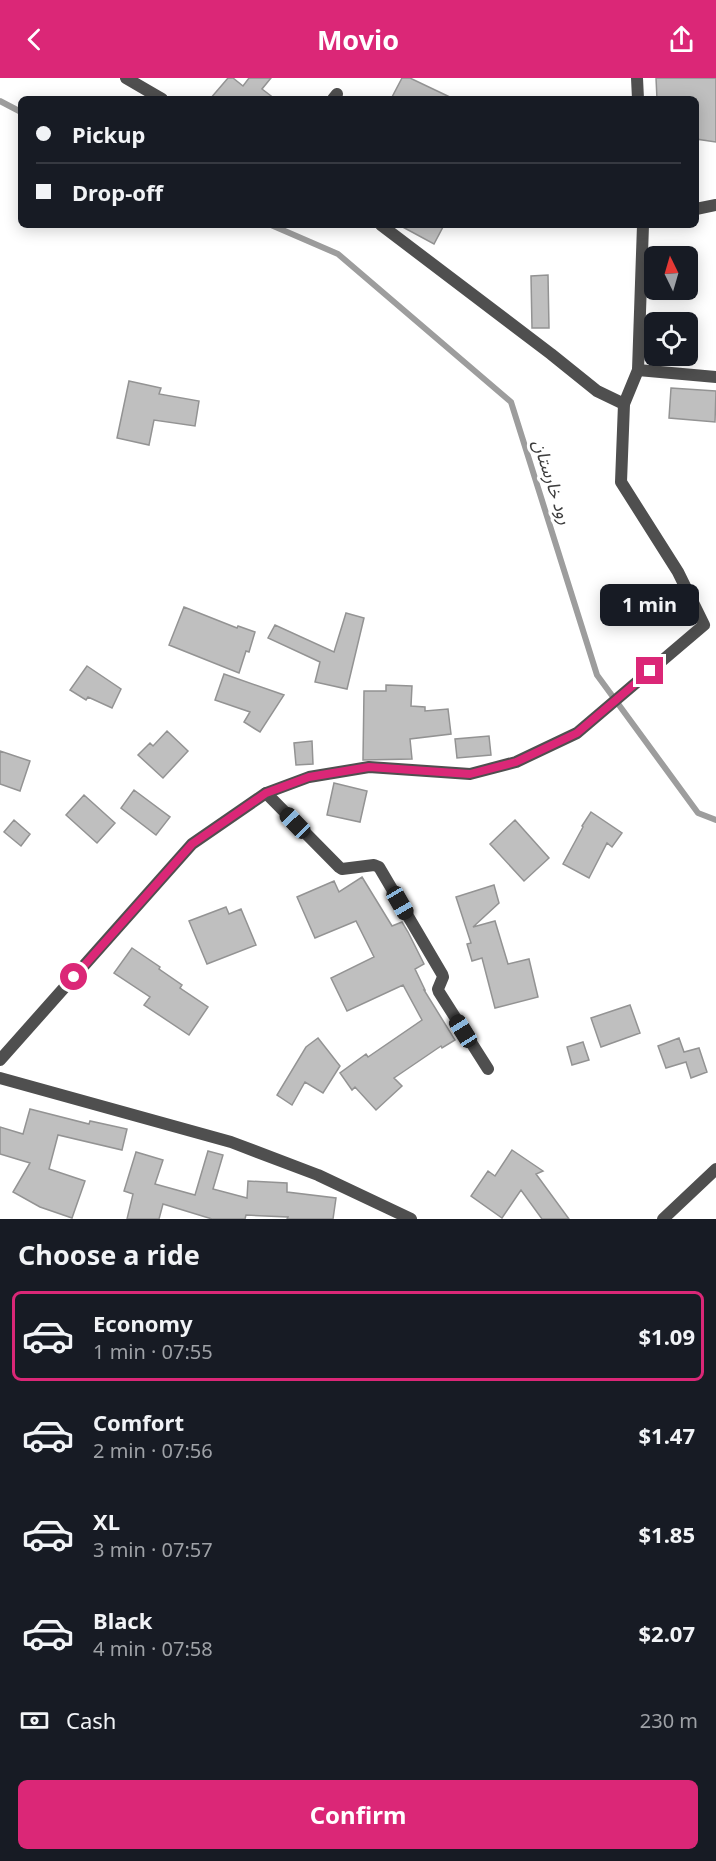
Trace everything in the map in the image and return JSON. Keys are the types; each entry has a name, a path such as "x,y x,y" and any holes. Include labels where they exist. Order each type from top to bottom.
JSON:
{"street":[{"path":"126,78 157,96"},
{"path":"638,78 638,96"},
{"path":"699,208 716,205"},
{"path":"385,228 597,391 624,404"},
{"path":"0,1060 192,844 266,793 309,777 369,767 470,774 516,762 577,733 704,625 678,572 621,482 624,404 638,370 643,228"},
{"path":"638,370 716,377"},
{"path":"266,793 342,869 374,865 379,867 442,974 439,992 488,1069"},
{"path":"0,1078 231,1142 318,1175 411,1219"},
{"path":"663,1219 716,1169"}],"building":[{"path":"228,78 233,78 243,86 249,78 271,78 262,89 271,96 213,96"},
{"path":"402,78 410,78 448,96 393,96"},
{"path":"656,78 716,78 716,142 699,139 699,96 657,96"},
{"path":"405,228 442,228 434,244"},
{"path":"548,275 549,328 532,328 531,276"},
{"path":"129,381 161,388 159,394 199,401 195,426 154,420 149,445 117,438"},
{"path":"671,388 716,391 715,422 669,418"},
{"path":"184,607 237,628 238,626 255,632 239,673 169,645"},
{"path":"346,613 364,618 347,689 315,682 320,662 268,638 275,625 334,652"},
{"path":"87,666 121,689 112,708 88,697 86,700 70,690"},
{"path":"224,674 284,695 260,732 244,722 250,712 215,700"},
{"path":"386,685 412,686 411,706 425,707 425,711 448,709 451,734 410,739 412,759 363,760 364,691 386,691"},
{"path":"167,731 188,751 163,778 138,755 150,743 153,746"},
{"path":"489,736 491,755 457,758 455,739"},
{"path":"312,741 313,764 296,765 294,743"},
{"path":"0,751 30,761 20,791 0,784"},
{"path":"334,783 367,791 360,822 327,815"},
{"path":"134,790 170,817 156,835 121,808"},
{"path":"84,795 115,823 97,843 66,815"},
{"path":"591,812 622,833 612,847 607,843 589,878 563,864"},
{"path":"14,820 30,834 21,846 4,832"},
{"path":"515,820 549,858 524,881 490,844"},
{"path":"362,877 392,926 402,922 408,932 424,964 415,969 424,990 455,1040 442,1048 441,1046 394,1078 402,1086 376,1110 355,1087 352,1090 340,1073 366,1054 368,1057 422,1020 403,985 347,1011 331,978 374,957 356,921 315,938 297,897 334,881 339,892"},
{"path":"494,885 499,903 473,927 495,921 508,964 529,959 538,997 495,1008 482,958 472,961 467,944 471,943 456,897"},
{"path":"226,907 229,914 241,909 256,945 207,964 189,921"},
{"path":"132,948 182,985 180,988 208,1007 189,1035 144,1005 150,997 114,973"},
{"path":"630,1005 640,1033 601,1047 591,1018"},
{"path":"318,1038 340,1066 323,1093 305,1082 292,1105 277,1095 306,1047"},
{"path":"679,1038 684,1052 699,1048 707,1072 691,1078 686,1062 666,1068 658,1046"},
{"path":"583,1042 589,1060 572,1065 567,1047"},
{"path":"30,1109 89,1124 90,1121 127,1129 122,1150 58,1135 49,1169 85,1181 72,1218 40,1207 13,1192 30,1163 0,1154 0,1127 23,1134"},
{"path":"512,1150 543,1171 536,1174 569,1219 542,1219 521,1190 502,1218 471,1196 488,1171 495,1176"},
{"path":"208,1151 223,1155 213,1189 247,1198 248,1181 287,1183 287,1192 336,1198 333,1219 287,1219 288,1217 246,1215 245,1219 212,1219 163,1204 159,1219 127,1219 133,1194 124,1191 136,1152 163,1160 155,1184 195,1195"}],"waterway":[{"name":"رود خارستان","path":"0,101 18,110"},
{"name":"رود خارستان","path":"278,228 338,254 511,402 597,675 698,813 716,820"}],"route":[{"path":"74,977 192,844 266,793 309,777 369,767 470,774 516,762 577,733 650,671"}]}
